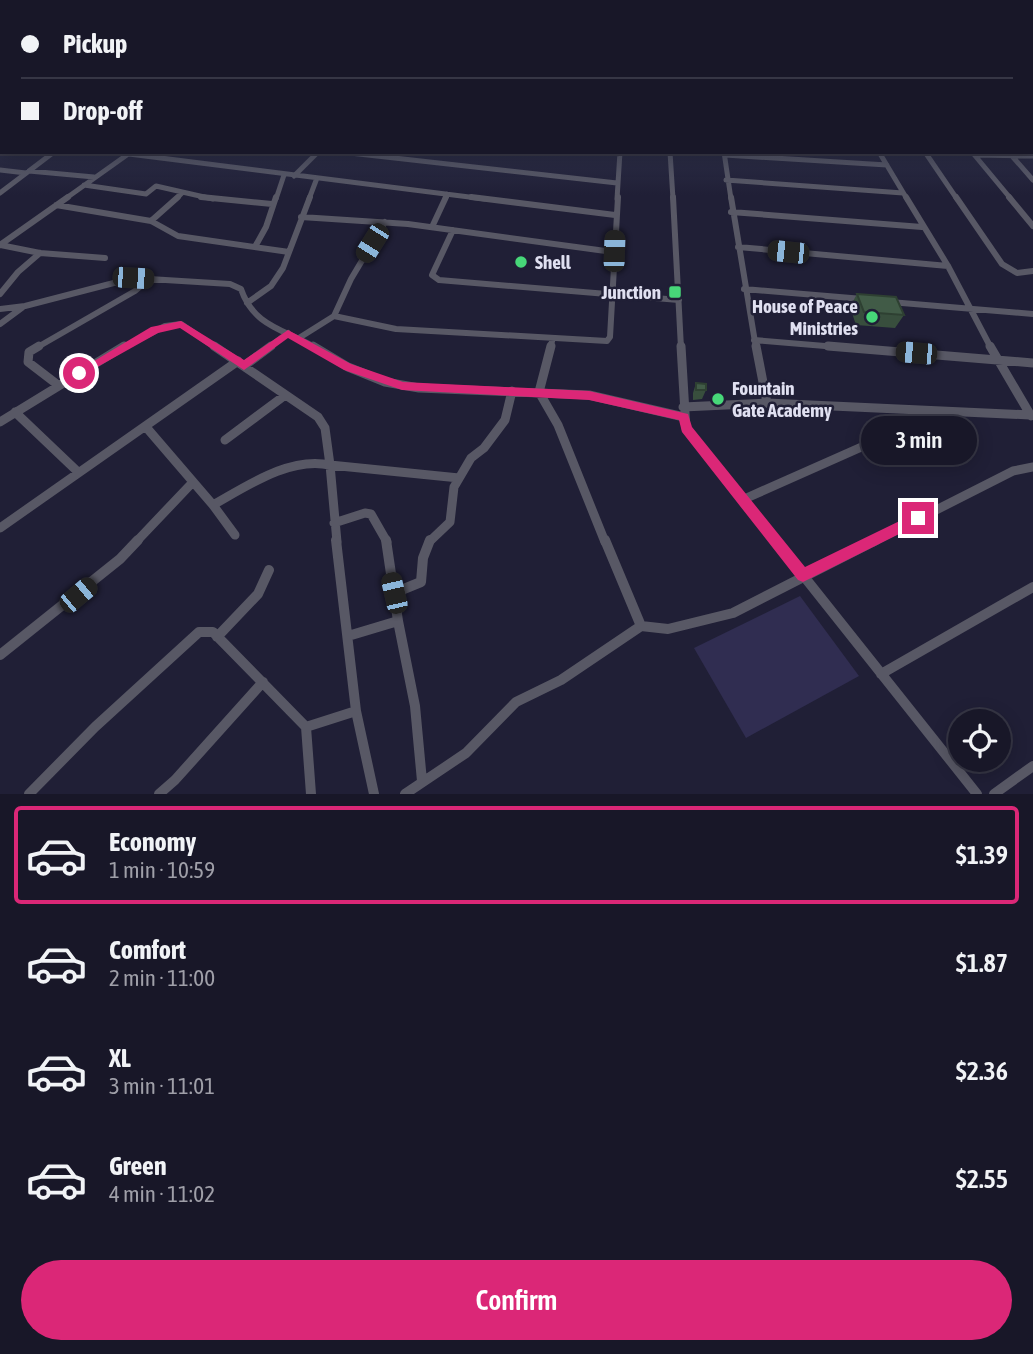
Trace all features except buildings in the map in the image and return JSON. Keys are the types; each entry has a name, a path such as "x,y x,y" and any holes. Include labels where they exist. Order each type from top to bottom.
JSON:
{"street":[{"path":"0,193 51,154"},
{"path":"0,245 128,154"},
{"path":"137,154 284,175 615,215"},
{"path":"294,176 316,154"},
{"path":"374,154 617,183"},
{"path":"334,316 396,329 607,341 610,337 620,154"},
{"path":"670,154 686,429 977,794"},
{"path":"767,403 744,289 724,154 887,165"},
{"path":"880,154 948,266 997,360 1031,417"},
{"path":"926,154 1002,264 1017,273 1033,271"},
{"path":"974,154 1033,156"},
{"path":"974,154 1033,226"},
{"path":"1013,156 1033,180"},
{"path":"2,172 94,177"},
{"path":"256,245 266,227 284,175"},
{"path":"247,303 276,279 317,178"},
{"path":"726,180 903,193"},
{"path":"84,185 146,194 156,186 182,193 272,204"},
{"path":"151,222 182,193"},
{"path":"432,227 447,194"},
{"path":"56,205 151,222 178,236 256,245 261,249 289,252"},
{"path":"731,212 922,227"},
{"path":"301,217 432,227 614,251"},
{"path":"299,338 334,316 351,279 385,222"},
{"path":"453,230 432,275 434,278 679,300"},
{"path":"0,245 40,253 105,258"},
{"path":"738,247 948,266"},
{"path":"0,294 18,272 40,253"},
{"path":"0,309 25,306 133,278 237,285 250,311 264,322 299,338 348,367 385,382 419,388 539,392 615,399 684,412 767,403 1031,417"},
{"path":"58,385 28,362 26,358 29,352 135,291 149,279"},
{"path":"744,289 1033,314"},
{"path":"0,324 25,306"},
{"path":"0,422 141,336 174,324 185,325 322,421 330,465 334,523 356,711 374,794"},
{"path":"0,528 78,472 288,333"},
{"path":"553,338 539,392 558,425 641,626"},
{"path":"754,340 1033,363"},
{"path":"394,593 421,582 423,556 427,547 435,533 450,522 453,515 451,496 459,478 471,458 484,448 505,420 512,391"},
{"path":"225,440 284,396"},
{"path":"15,412 78,472"},
{"path":"146,427 213,505 235,535"},
{"path":"742,500 866,445"},
{"path":"213,505 281,471 318,462 459,478"},
{"path":"405,794 466,753 516,702 561,680 641,626 668,629 707,621 733,612 1013,471 1033,467"},
{"path":"1,652 120,559 192,482"},
{"path":"334,523 365,513 375,519 386,538 398,621 415,706 422,781"},
{"path":"217,637 258,594 269,570"},
{"path":"881,674 1033,587"},
{"path":"348,636 398,621"},
{"path":"29,794 95,727 199,632 206,630 217,637 306,727 310,794"},
{"path":"159,794 175,780 262,682"},
{"path":"306,727 356,711"},
{"path":"994,794 1033,766"}],"shaded area":[{"path":"800,596 859,676 746,738 694,648"}],"place":[{"name":"Shell","path":"521,262"},
{"name":"Junction","path":"675,292"},
{"name":"House of Peace Ministries","path":"872,317"},
{"name":"Fountain Gate Academy","path":"718,399"}],"route":[{"path":"79,373 141,336 165,326 181,324 244,366 288,333 357,372 402,386 589,395 684,417 686,429 803,575 918,518"}]}
